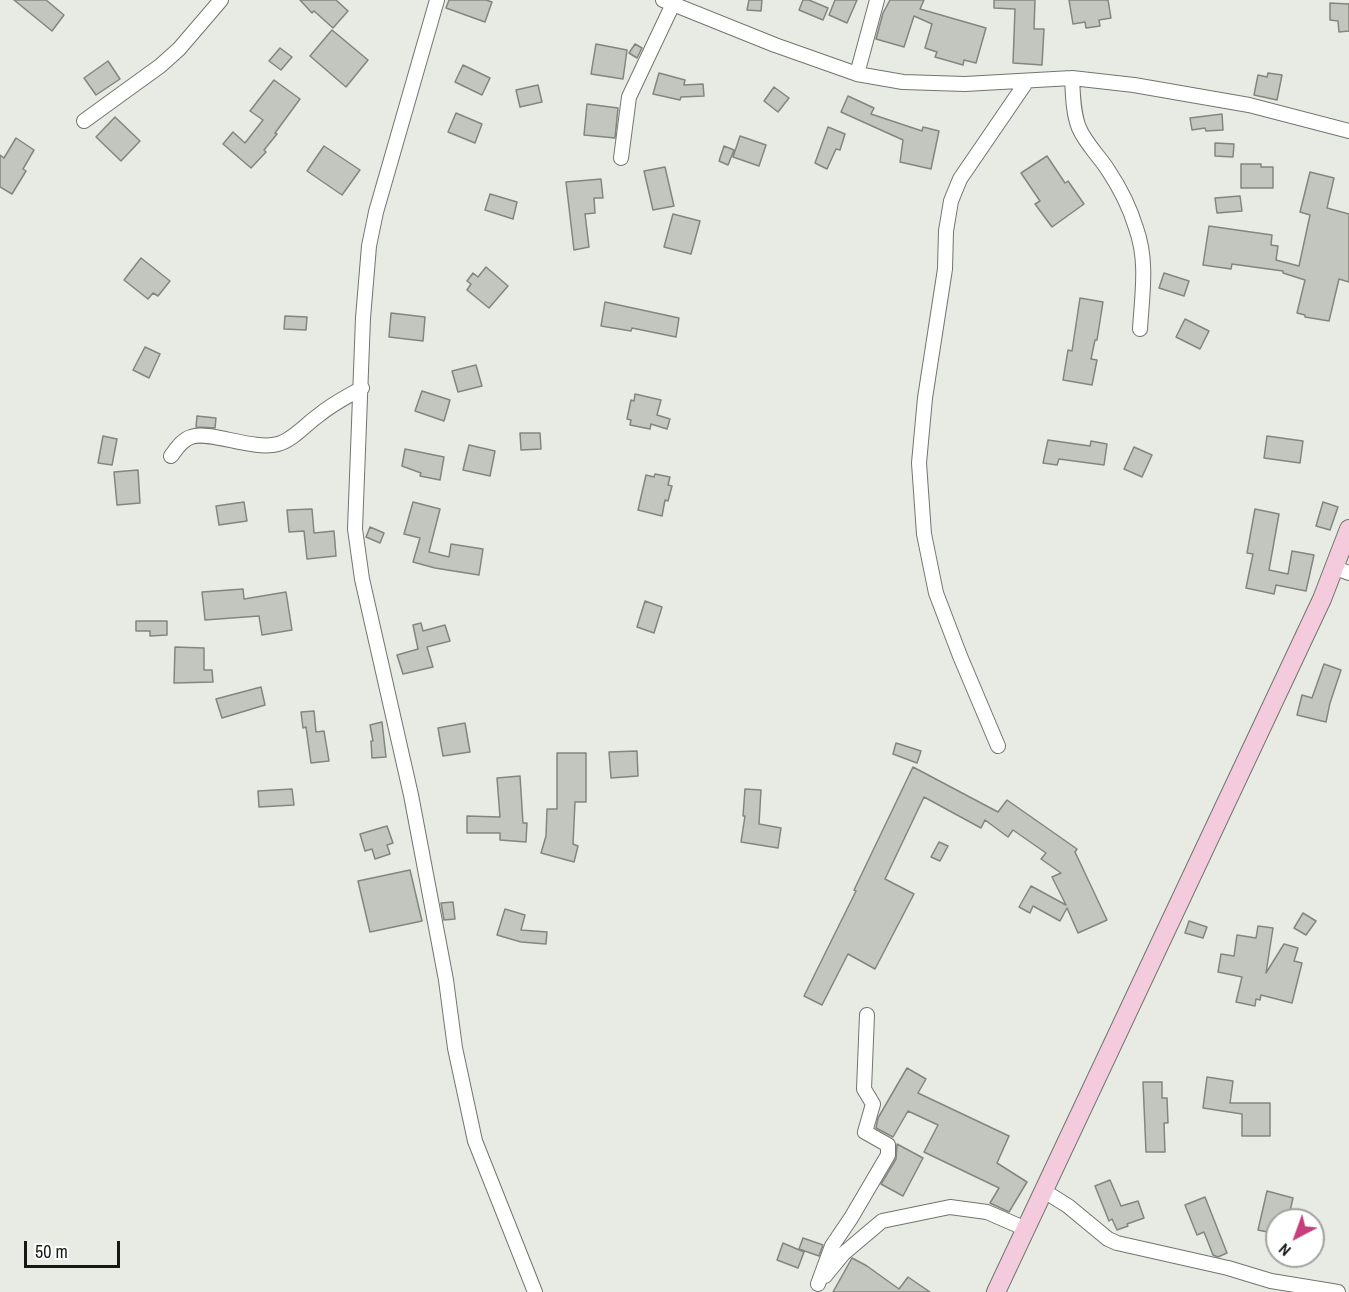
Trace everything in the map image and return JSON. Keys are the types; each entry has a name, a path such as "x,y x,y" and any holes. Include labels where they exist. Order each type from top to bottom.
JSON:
{"main road":[{"path":"996,1292 1342,571 1349,529"}],"street":[{"path":"84,121 117,99 179,49 221,0"},
{"path":"437,0 376,212 369,246 363,318 355,529 362,579 411,795 446,980 455,1048 475,1142 535,1292"},
{"path":"857,74 877,0"},
{"path":"621,158 629,98 668,2 775,45 857,74 903,82 965,84 1072,78 1134,85 1249,105 1349,131"},
{"path":"1072,78 1079,128 1109,171 1123,196 1142,249 1144,274 1140,329"},
{"path":"998,746 936,593 924,534 919,463 945,269 946,231 951,201 960,179 1027,81"},
{"path":"171,456 181,443 189,437 198,435 243,443 275,445 284,442 320,413 362,388"},
{"path":"816,1288 832,1246 888,1155 888,1145 865,1132 873,1104 864,1089 867,1015"},
{"path":"1044,1191 1068,1206 1108,1239 1117,1243 1228,1268 1271,1281 1338,1292"},
{"path":"816,1288 843,1254 882,1221 950,1207 987,1212 1026,1229"}],"building":[{"path":"14,0 46,0 64,15 52,31"},
{"path":"300,0 336,0 348,11 333,28 314,11 312,13"},
{"path":"449,0 492,2 485,22 446,8"},
{"path":"749,0 762,0 761,11 747,10"},
{"path":"803,0 809,0 828,8 823,20 799,10"},
{"path":"835,0 857,0 847,23 829,15"},
{"path":"890,0 924,0 920,9 986,28 976,63 964,60 963,65 935,57 937,52 925,48 932,24 914,16 904,47 876,39 883,13"},
{"path":"994,0 1035,0 1034,29 1044,29 1042,65 1013,63 1015,9 994,8"},
{"path":"1069,0 1108,0 1111,18 1099,20 1100,26 1086,28 1085,22 1073,24"},
{"path":"1330,3 1349,4 1349,31 1339,32 1338,21 1330,20"},
{"path":"332,30 368,60 346,87 310,56"},
{"path":"596,44 627,50 623,79 591,74"},
{"path":"635,44 642,48 637,58 629,53"},
{"path":"280,48 292,57 281,70 269,61"},
{"path":"108,61 120,79 96,95 84,78"},
{"path":"463,65 490,78 482,95 455,82"},
{"path":"659,73 685,80 684,85 703,84 704,96 681,97 680,100 653,94"},
{"path":"1268,73 1282,75 1277,100 1254,95 1258,75 1267,77"},
{"path":"274,80 300,99 264,150 266,152 251,168 223,144 233,132 245,143 263,120 250,111"},
{"path":"538,85 542,102 520,107 516,90"},
{"path":"774,87 789,98 778,112 764,101"},
{"path":"848,96 874,108 871,114 922,131 923,127 939,131 931,169 900,162 903,140 841,112"},
{"path":"587,104 618,108 615,138 584,135"},
{"path":"456,113 482,124 475,143 448,132"},
{"path":"1222,114 1223,130 1206,131 1205,128 1192,130 1190,118"},
{"path":"115,117 140,141 121,161 96,137"},
{"path":"828,127 845,134 840,150 836,149 827,169 815,163"},
{"path":"740,136 766,145 759,166 733,157"},
{"path":"16,138 34,150 23,169 26,171 12,194 0,187 0,155 4,158"},
{"path":"1215,143 1234,144 1233,157 1215,156"},
{"path":"324,146 360,170 342,195 307,171"},
{"path":"724,146 734,150 728,165 719,161"},
{"path":"1047,156 1065,183 1068,181 1084,204 1052,227 1035,204 1040,201 1021,173"},
{"path":"1241,164 1261,164 1261,167 1273,167 1273,188 1241,188"},
{"path":"665,167 674,206 653,210 644,171"},
{"path":"1310,172 1334,178 1327,208 1349,214 1349,282 1339,279 1329,321 1305,317 1297,313 1305,280 1283,273 1283,271 1232,264 1231,269 1203,265 1209,226 1272,235 1271,245 1278,246 1276,260 1299,266 1310,215 1300,212"},
{"path":"601,179 603,198 594,198 595,213 585,214 589,247 574,250 566,182"},
{"path":"490,194 517,202 513,219 485,210"},
{"path":"1240,196 1242,211 1217,213 1215,198"},
{"path":"673,214 700,221 691,254 664,247"},
{"path":"141,258 170,281 158,296 153,293 148,299 124,280"},
{"path":"486,267 508,286 489,308 467,290 471,284 467,281 473,273 478,277"},
{"path":"1164,273 1189,281 1184,296 1159,288"},
{"path":"1080,298 1103,302 1097,340 1095,340 1091,359 1097,360 1092,385 1063,380 1068,350 1072,351"},
{"path":"605,302 679,318 676,337 632,328 631,331 601,326"},
{"path":"391,313 425,317 423,341 389,337"},
{"path":"285,316 307,317 306,330 284,329"},
{"path":"1185,319 1209,331 1200,349 1176,337"},
{"path":"145,347 160,354 149,378 133,370"},
{"path":"476,365 482,386 458,392 452,371"},
{"path":"422,391 450,400 444,421 415,411"},
{"path":"635,394 661,400 657,415 670,419 667,429 651,424 650,429 630,425 631,420 627,419 631,400 634,401"},
{"path":"197,416 216,418 215,428 196,427"},
{"path":"520,433 540,433 541,449 521,450"},
{"path":"103,436 117,439 112,465 98,463"},
{"path":"1267,436 1303,441 1300,463 1264,458"},
{"path":"1048,440 1090,446 1091,441 1107,444 1104,465 1059,459 1057,465 1043,463"},
{"path":"469,445 495,451 490,476 463,470"},
{"path":"1134,447 1152,455 1142,477 1124,469"},
{"path":"405,449 444,457 440,480 420,476 421,473 402,466"},
{"path":"138,470 140,503 117,505 114,472"},
{"path":"655,474 670,477 668,485 672,486 668,501 665,500 662,516 638,510 646,475 654,477"},
{"path":"244,502 247,521 219,525 216,506"},
{"path":"413,502 440,509 429,552 449,557 451,544 483,549 479,575 413,562 420,538 404,534"},
{"path":"1323,502 1338,507 1330,530 1316,526"},
{"path":"312,509 314,533 334,531 336,556 307,559 304,531 289,532 287,510"},
{"path":"1255,509 1279,514 1269,570 1288,574 1292,551 1314,555 1306,591 1276,585 1274,594 1246,588 1253,554 1247,553"},
{"path":"370,527 384,533 380,543 366,537"},
{"path":"243,589 244,599 286,592 292,630 262,635 259,616 205,620 202,592"},
{"path":"645,601 662,607 654,633 637,627"},
{"path":"136,621 167,621 167,635 150,636 150,631 136,631"},
{"path":"421,623 423,631 445,625 450,641 427,647 433,667 403,674 397,655 418,649 413,625"},
{"path":"175,647 204,648 204,670 212,670 213,682 174,683"},
{"path":"1324,664 1341,670 1326,722 1297,715 1302,695 1312,698"},
{"path":"261,687 265,705 222,718 216,699"},
{"path":"314,711 316,732 324,731 329,761 311,763 306,727 303,728 301,712"},
{"path":"382,722 386,757 372,758 371,741 373,741 370,725"},
{"path":"465,723 470,752 443,756 438,728"},
{"path":"896,743 921,751 917,763 893,754"},
{"path":"637,751 638,776 611,778 609,752"},
{"path":"557,753 586,753 586,802 575,802 573,844 578,846 574,862 541,853 546,836 547,809 557,809"},
{"path":"913,767 998,812 1007,800 1077,849 1075,852 1107,920 1078,933 1067,908 1060,921 1033,906 1030,913 1019,907 1031,886 1066,905 1052,877 1061,873 1041,859 1046,853 1013,830 1008,837 985,820 981,828 924,797 885,879 914,894 875,969 848,954 822,1005 804,996 856,891 854,890"},
{"path":"520,776 523,823 527,823 526,842 500,840 500,833 467,833 467,816 500,817 497,778"},
{"path":"292,789 294,805 259,807 258,791"},
{"path":"745,789 761,790 759,824 781,828 778,848 741,842 745,816 743,816"},
{"path":"387,826 393,843 387,845 390,854 375,859 372,849 365,851 360,834"},
{"path":"939,842 948,846 940,861 931,857"},
{"path":"410,870 422,921 370,932 358,881"},
{"path":"453,902 455,919 444,920 441,903"},
{"path":"505,909 525,915 521,930 547,932 546,944 521,942 497,935"},
{"path":"1303,913 1316,921 1306,935 1294,928"},
{"path":"1189,921 1207,927 1203,938 1185,933"},
{"path":"1258,926 1273,928 1266,973 1284,944 1298,948 1294,961 1302,963 1292,1003 1261,995 1260,1000 1256,999 1255,1006 1236,1002 1242,977 1218,972 1221,954 1234,956 1237,935 1256,938"},
{"path":"907,1068 926,1079 918,1093 1009,1136 997,1163 1027,1182 1009,1212 990,1203 999,1188 924,1152 938,1125 908,1111 893,1137 876,1128 878,1118"},
{"path":"1207,1077 1233,1081 1230,1103 1270,1103 1270,1136 1242,1136 1242,1114 1203,1108"},
{"path":"1143,1082 1162,1082 1162,1098 1167,1098 1168,1123 1164,1123 1165,1152 1146,1152"},
{"path":"897,1144 923,1158 903,1196 881,1184 896,1159"},
{"path":"1110,1180 1121,1206 1138,1201 1144,1218 1117,1230 1112,1219 1109,1221 1095,1186"},
{"path":"1267,1191 1293,1198 1291,1208 1265,1208 1265,1231 1258,1230"},
{"path":"1205,1197 1227,1253 1218,1257 1213,1255 1204,1232 1197,1235 1185,1205"},
{"path":"803,1238 823,1245 819,1256 799,1249"},
{"path":"783,1243 804,1252 798,1268 777,1260"},
{"path":"852,1258 899,1289 908,1277 930,1292 833,1292"}]}
